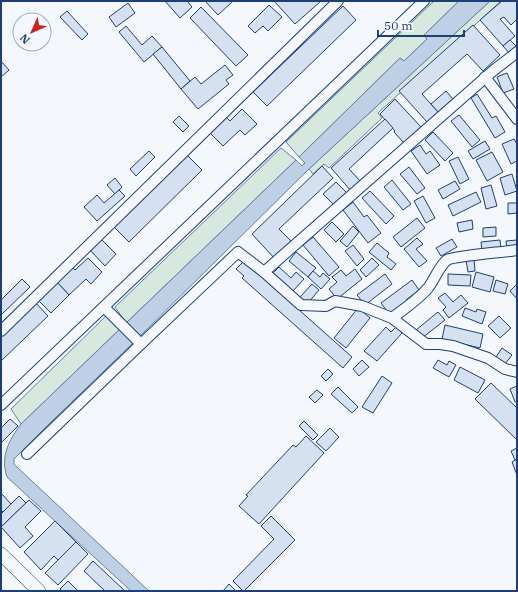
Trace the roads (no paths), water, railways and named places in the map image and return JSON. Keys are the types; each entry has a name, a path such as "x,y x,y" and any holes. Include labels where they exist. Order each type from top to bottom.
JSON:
{"street":[{"path":"1,331 338,1"},
{"path":"1,405 424,1"},
{"path":"264,272 485,77 517,52"},
{"path":"485,77 517,119"},
{"path":"392,318 428,288 447,260 517,250"},
{"path":"27,454 238,252 264,272 301,305 326,306 335,301 362,306 392,318 426,344 453,346 488,358 505,369 517,372"},
{"path":"104,307 141,344"},
{"path":"1,554 39,591"}],"water":[{"path":"459,1 490,1 309,169 14,459 14,464 17,467 149,591 131,591 7,477 5,470 5,456 9,443 21,424 296,160 302,166 305,163 299,157 400,58 404,61 427,39 424,35"}]}
